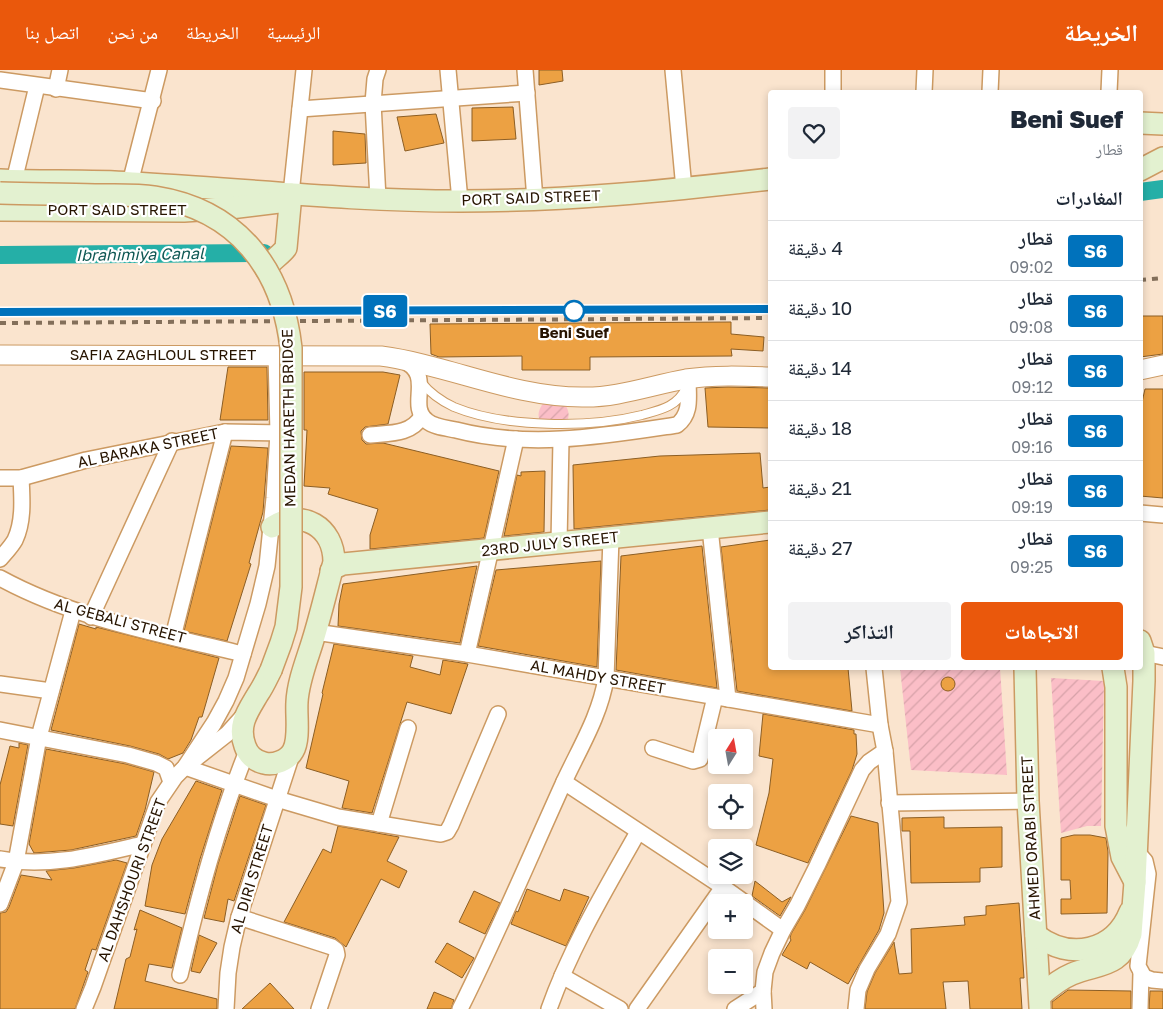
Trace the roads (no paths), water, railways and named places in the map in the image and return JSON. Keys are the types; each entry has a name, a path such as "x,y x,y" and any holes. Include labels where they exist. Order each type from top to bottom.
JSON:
{"main road":[{"path":"1143,123 1163,124"},
{"name":"PORT SAID STREET","path":"5,185 130,183 291,204 378,199 535,200 634,194 768,179"},
{"name":"MEDAN HARETH BRIDGE","path":"5,185 139,195 156,197 181,204 205,213 236,232 261,260 271,276 285,311 291,348 290,607 281,643 271,670 260,692 245,714"},
{"name":"PORT SAID STREET","path":"0,210 207,210 276,204 287,198 291,204"},
{"path":"266,269 272,260 286,248 291,204"},
{"path":"272,527 288,519 299,519"},
{"name":"AL DIRI STREET","path":"293,751 297,743 297,700 334,553 328,536 314,524 299,519"},
{"name":"23RD JULY STREET","path":"331,571 343,564 768,522"},
{"path":"1040,1003 1060,980 1071,974 1112,962 1119,956 1131,934 1132,906 1136,882 1147,651"},
{"name":"AHMED ORABI STREET","path":"1025,670 1028,801 1040,1003"},
{"path":"1115,677 1116,826 1122,858 1136,882"},
{"path":"245,714 242,726 242,739 247,751 254,760 265,764 277,763 287,758 293,751"},
{"path":"1036,935 1049,944 1063,949 1084,950 1094,948 1103,944 1119,931 1126,923 1132,906"}],"street":[{"path":"56,89 60,70"},
{"path":"130,183 159,70"},
{"path":"291,204 304,70"},
{"path":"378,70 375,79 373,103 378,199"},
{"path":"448,70 460,201"},
{"path":"525,70 535,200"},
{"path":"673,70 684,189"},
{"path":"833,70 833,90"},
{"path":"924,90 925,70"},
{"path":"990,90 991,70"},
{"path":"1109,90 1110,70"},
{"path":"0,80 152,101"},
{"path":"5,185 37,86"},
{"path":"300,109 527,93"},
{"name":"SAFIA ZAGHLOUL STREET","path":"0,354 381,356 398,358 499,386 528,392 582,397 606,396 688,379 720,376 768,376"},
{"name":"AL DAHSHOURI STREET","path":"84,1009 158,802 171,782 185,767 226,701 236,678 258,604 267,566 272,527 278,433 276,355"},
{"path":"297,355 299,519"},
{"path":"398,358 412,366 420,380 421,388 418,402 422,416 430,423 462,432 516,439 561,440 585,438 677,425 682,421 688,410 688,379"},
{"path":"1143,369 1163,365"},
{"path":"370,435 405,431 417,424 422,416"},
{"path":"173,637 225,432"},
{"name":"AL BARAKA STREET","path":"0,478 21,478 86,460 172,441 225,432 298,432"},
{"path":"467,654 516,439"},
{"path":"559,543 561,440"},
{"path":"91,617 172,441"},
{"path":"0,559 15,541 22,502 21,478"},
{"path":"1143,513 1163,515"},
{"path":"653,748 693,761 700,759 722,698 710,528"},
{"path":"460,1009 494,940 564,782 598,711 606,678 610,538"},
{"name":"AL GEBALI STREET","path":"0,578 27,593 91,617 243,654"},
{"path":"0,904 3,887 16,862 38,737 73,611"},
{"name":"AL MAHDY STREET","path":"315,632 467,654 880,725"},
{"path":"856,1009 858,990 888,934 900,902 874,670"},
{"path":"0,684 51,691"},
{"name":"MEDAN HARETH BRIDGE","path":"185,767 227,734 245,714"},
{"path":"185,767 277,799 338,817 441,834 447,832 498,714"},
{"path":"379,824 408,728"},
{"path":"0,730 128,755 156,763 166,768 171,782"},
{"path":"180,974 220,825 247,751"},
{"name":"AL DIRI STREET","path":"226,1009 229,965 239,917 293,751"},
{"path":"764,1009 765,972 783,930 818,866 862,770 884,751"},
{"path":"564,782 724,887 783,930"},
{"path":"889,803 1028,801"},
{"path":"549,1009 583,932 638,832"},
{"path":"0,859 16,862 76,860 143,844"},
{"path":"1137,852 1145,861 1148,874 1138,966 1141,973 1140,1009"},
{"path":"637,1009 724,887"},
{"path":"239,917 332,947 336,950 337,955 319,1009"},
{"path":"1141,973 1148,979 1163,981"},
{"path":"562,976 620,1009"},
{"path":"735,1009 763,991"}],"lane":[{"path":"420,380 443,402 466,411 516,421 562,424 608,421 665,409 679,399 688,379"}],"waterway":[{"name":"Ibrahimiya Canal","path":"1143,192 1163,189"},
{"name":"Ibrahimiya Canal","path":"0,255 264,253"}],"railway":[{"path":"1143,280 1163,278"},
{"path":"0,312 768,309"},
{"path":"0,323 768,318"}],"train":[{"name":"S6","path":"0,312 768,309"}],"place":[{"name":"Beni Suef","path":"574,311"}]}
